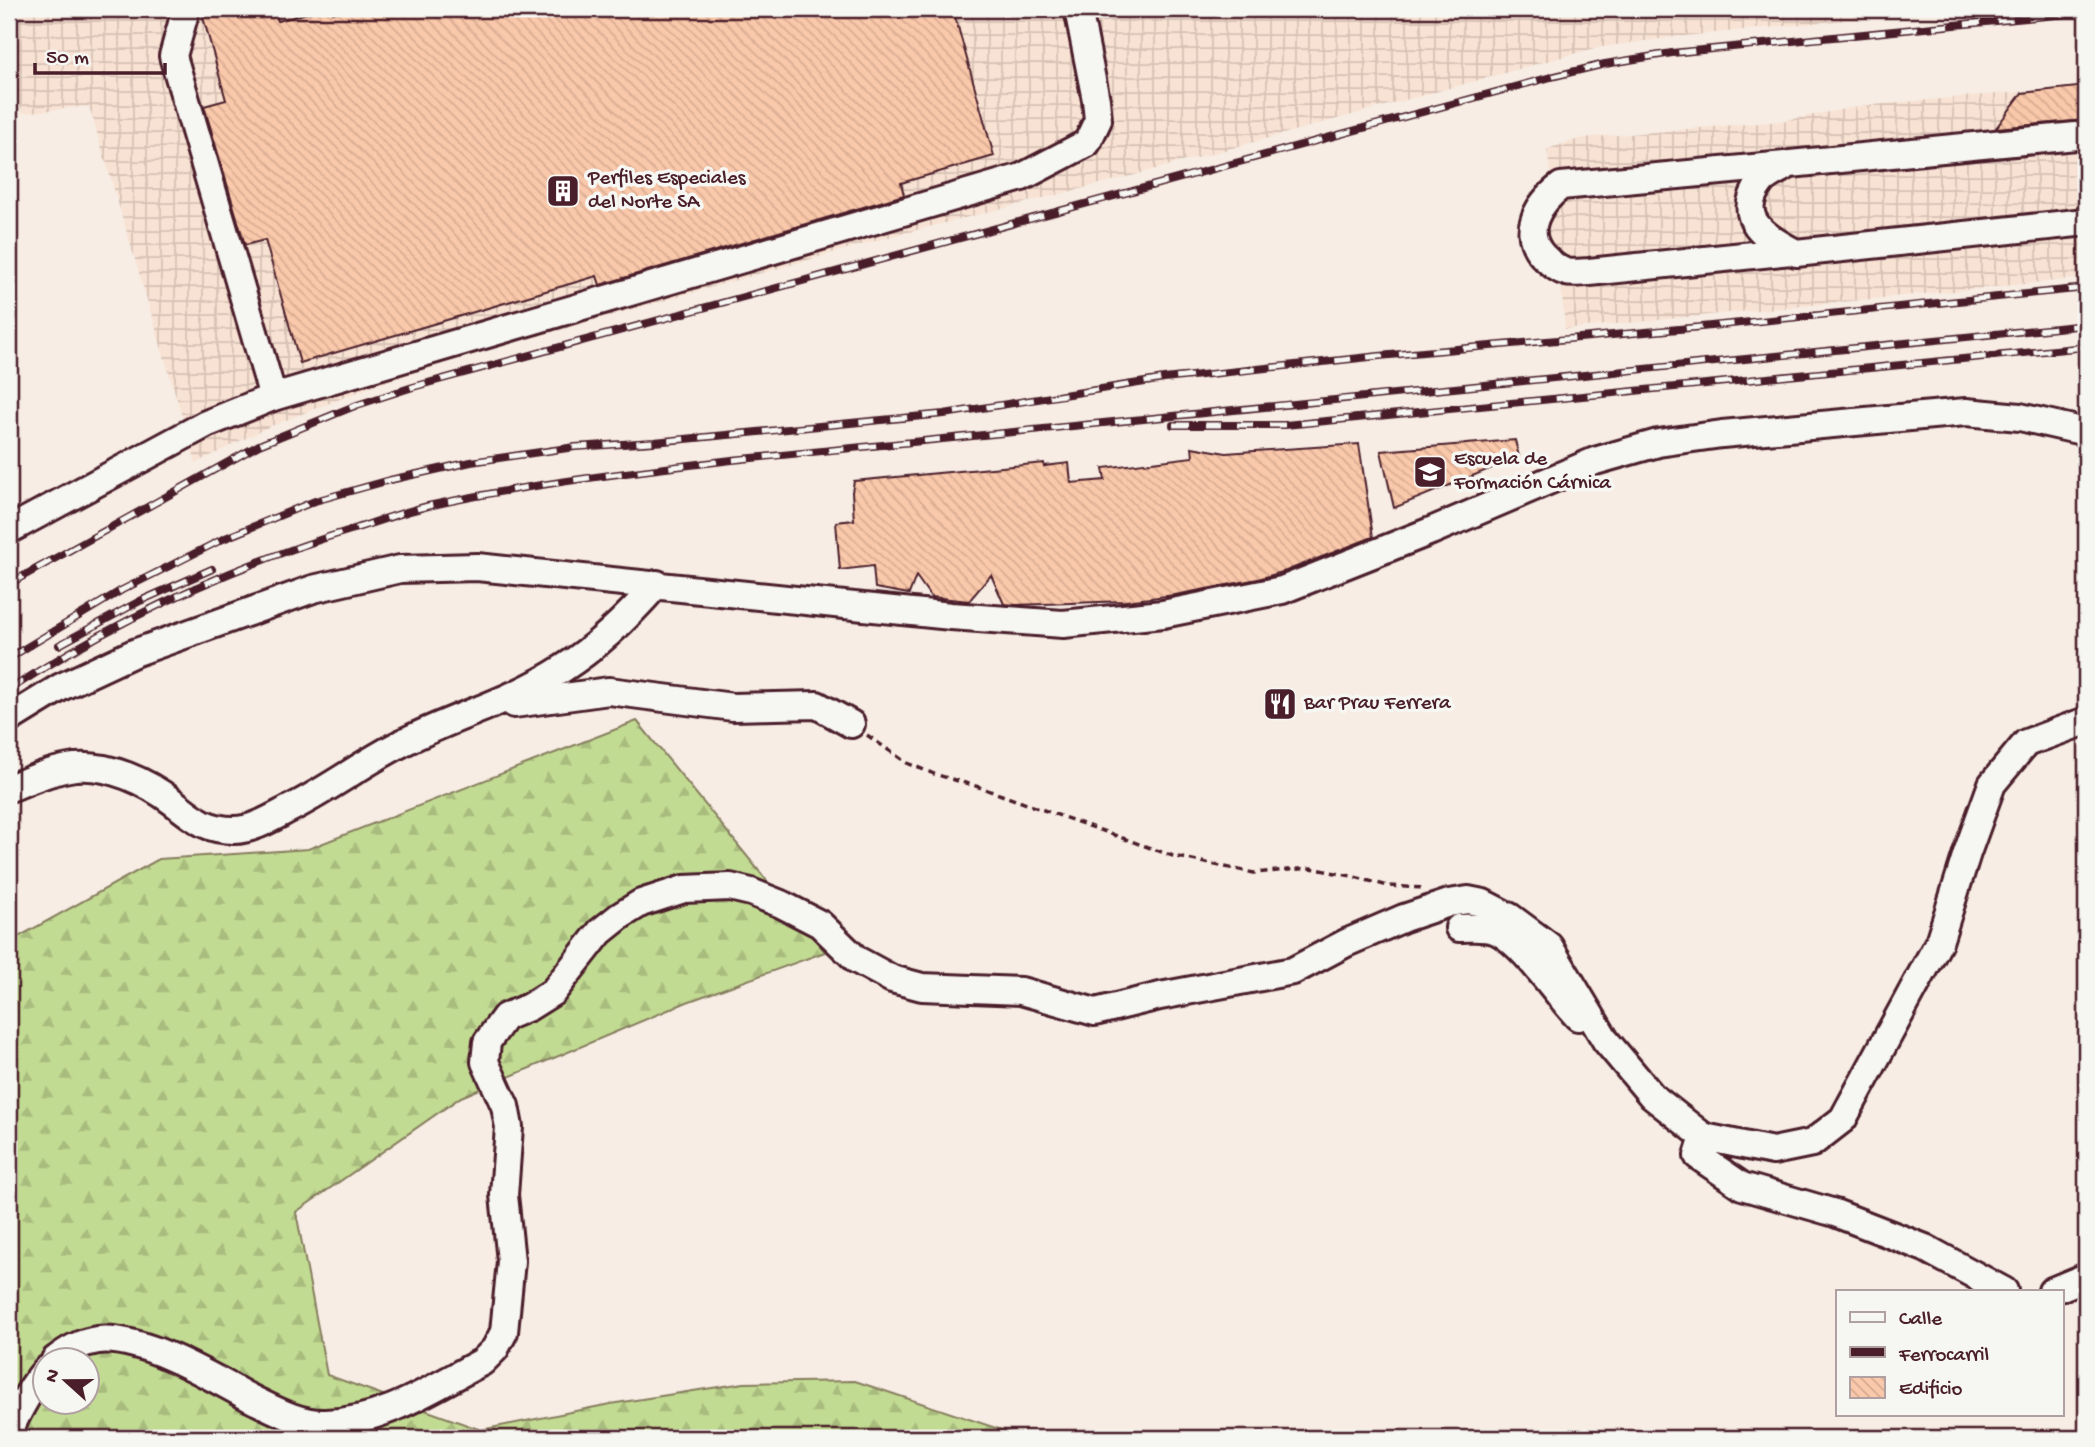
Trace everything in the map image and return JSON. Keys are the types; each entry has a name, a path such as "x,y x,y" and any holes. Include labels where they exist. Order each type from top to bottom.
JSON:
{"street":[{"path":"186,9 173,56 273,397"},
{"path":"9,530 206,424 273,397 1022,177 1087,143 1098,120 1097,100 1078,9"},
{"path":"1791,251 1589,272 1565,272 1550,263 1538,250 1532,231 1535,212 1545,198 1561,186 2086,135"},
{"path":"1790,164 1762,181 1751,203 1752,221 1769,240 1796,253 2086,222"},
{"path":"9,719 61,687 134,653 313,589 400,569 477,567 951,617 1050,623 1163,614 1282,590 1431,531 1595,461 1658,443 1721,434 1966,412 2020,417 2086,432"},
{"path":"9,788 75,767 103,769 151,786 212,829 237,831 265,821 309,799 410,739 533,687 588,650 657,584"},
{"path":"485,708 609,691 733,707 817,705 851,724"},
{"path":"75,1346 98,1340 125,1341 198,1370 271,1408 300,1419 322,1423 352,1421 384,1413 482,1362 495,1349 504,1332 511,1261 504,1195 509,1127 505,1106 485,1062 487,1042 505,1017 529,1007 553,992 600,932 620,916 641,903 684,889 730,887 781,904 820,924 857,960 892,979 922,987 1021,991 1095,1012 1160,996 1293,971 1346,943 1404,919 1449,903 1468,900 1483,903 1510,917 1549,946 1601,1034 1652,1096 1704,1137 1773,1151 1812,1143 1843,1119 1939,942 1992,784 2026,743 2086,721"},
{"path":"1459,929 1486,928 1499,932 1527,957 1588,1028 1601,1034"},
{"path":"1704,1137 1698,1156 1742,1186 1835,1213 1925,1248 2002,1290"},
{"path":"2054,1290 2086,1277"},
{"path":"9,1431 32,1389"}],"path":[{"path":"851,724 908,762 934,774 1174,856 1254,873 1311,868 1388,886 1432,888"}],"shaded area":[{"path":"33,9 1957,9 1674,37 1595,48 1120,179 889,237 489,350 378,384 266,428 196,463 89,106 23,113 9,79 9,23"},
{"path":"2086,86 2086,278 1565,329 1561,283 1525,225 1551,177 1547,149 1582,138 1782,121 1861,106"}],"green space":[{"path":"637,721 825,952 687,1002 461,1097 296,1212 327,1375 481,1430 610,1404 744,1383 855,1381 1026,1438 9,1438 9,942 159,859 308,849"}],"building":[{"name":"Perfiles Especiales del Norte SA","path":"231,9 274,9 278,21 322,9 332,9 333,13 348,9 953,9 994,156 901,183 904,195 600,285 597,276 300,363 265,240 245,245 204,106 226,100 203,17"},
{"path":"2086,86 2086,120 1996,128 2022,93"},
{"name":"Escuela de Formación Cárnica","path":"1515,440 1519,457 1394,508 1381,451"},
{"path":"1359,444 1373,537 1258,579 1175,595 1126,601 1016,605 1004,604 991,575 969,601 931,597 916,576 909,594 875,588 873,566 840,570 836,522 854,520 854,481 1069,463 1071,483 1105,480 1103,468 1193,457 1192,447 1226,453"}],"railway":[{"path":"9,584 259,445 357,405 413,387 1605,64 1672,53 2086,12"},
{"path":"9,658 122,590 223,539 315,501 390,480 471,462 575,447 944,414 1164,379 2086,288"},
{"path":"9,690 134,617 221,577 401,513 504,491 732,460 2086,325"},
{"path":"1173,425 1285,425 2086,347"},
{"path":"59,645 140,601 212,569"}],"place":[{"name":"Perfiles Especiales del Norte SA","path":"563,191"},
{"name":"Escuela de Formación Cárnica","path":"1430,472"},
{"name":"Bar Prau Ferrera","path":"1280,704"}]}
